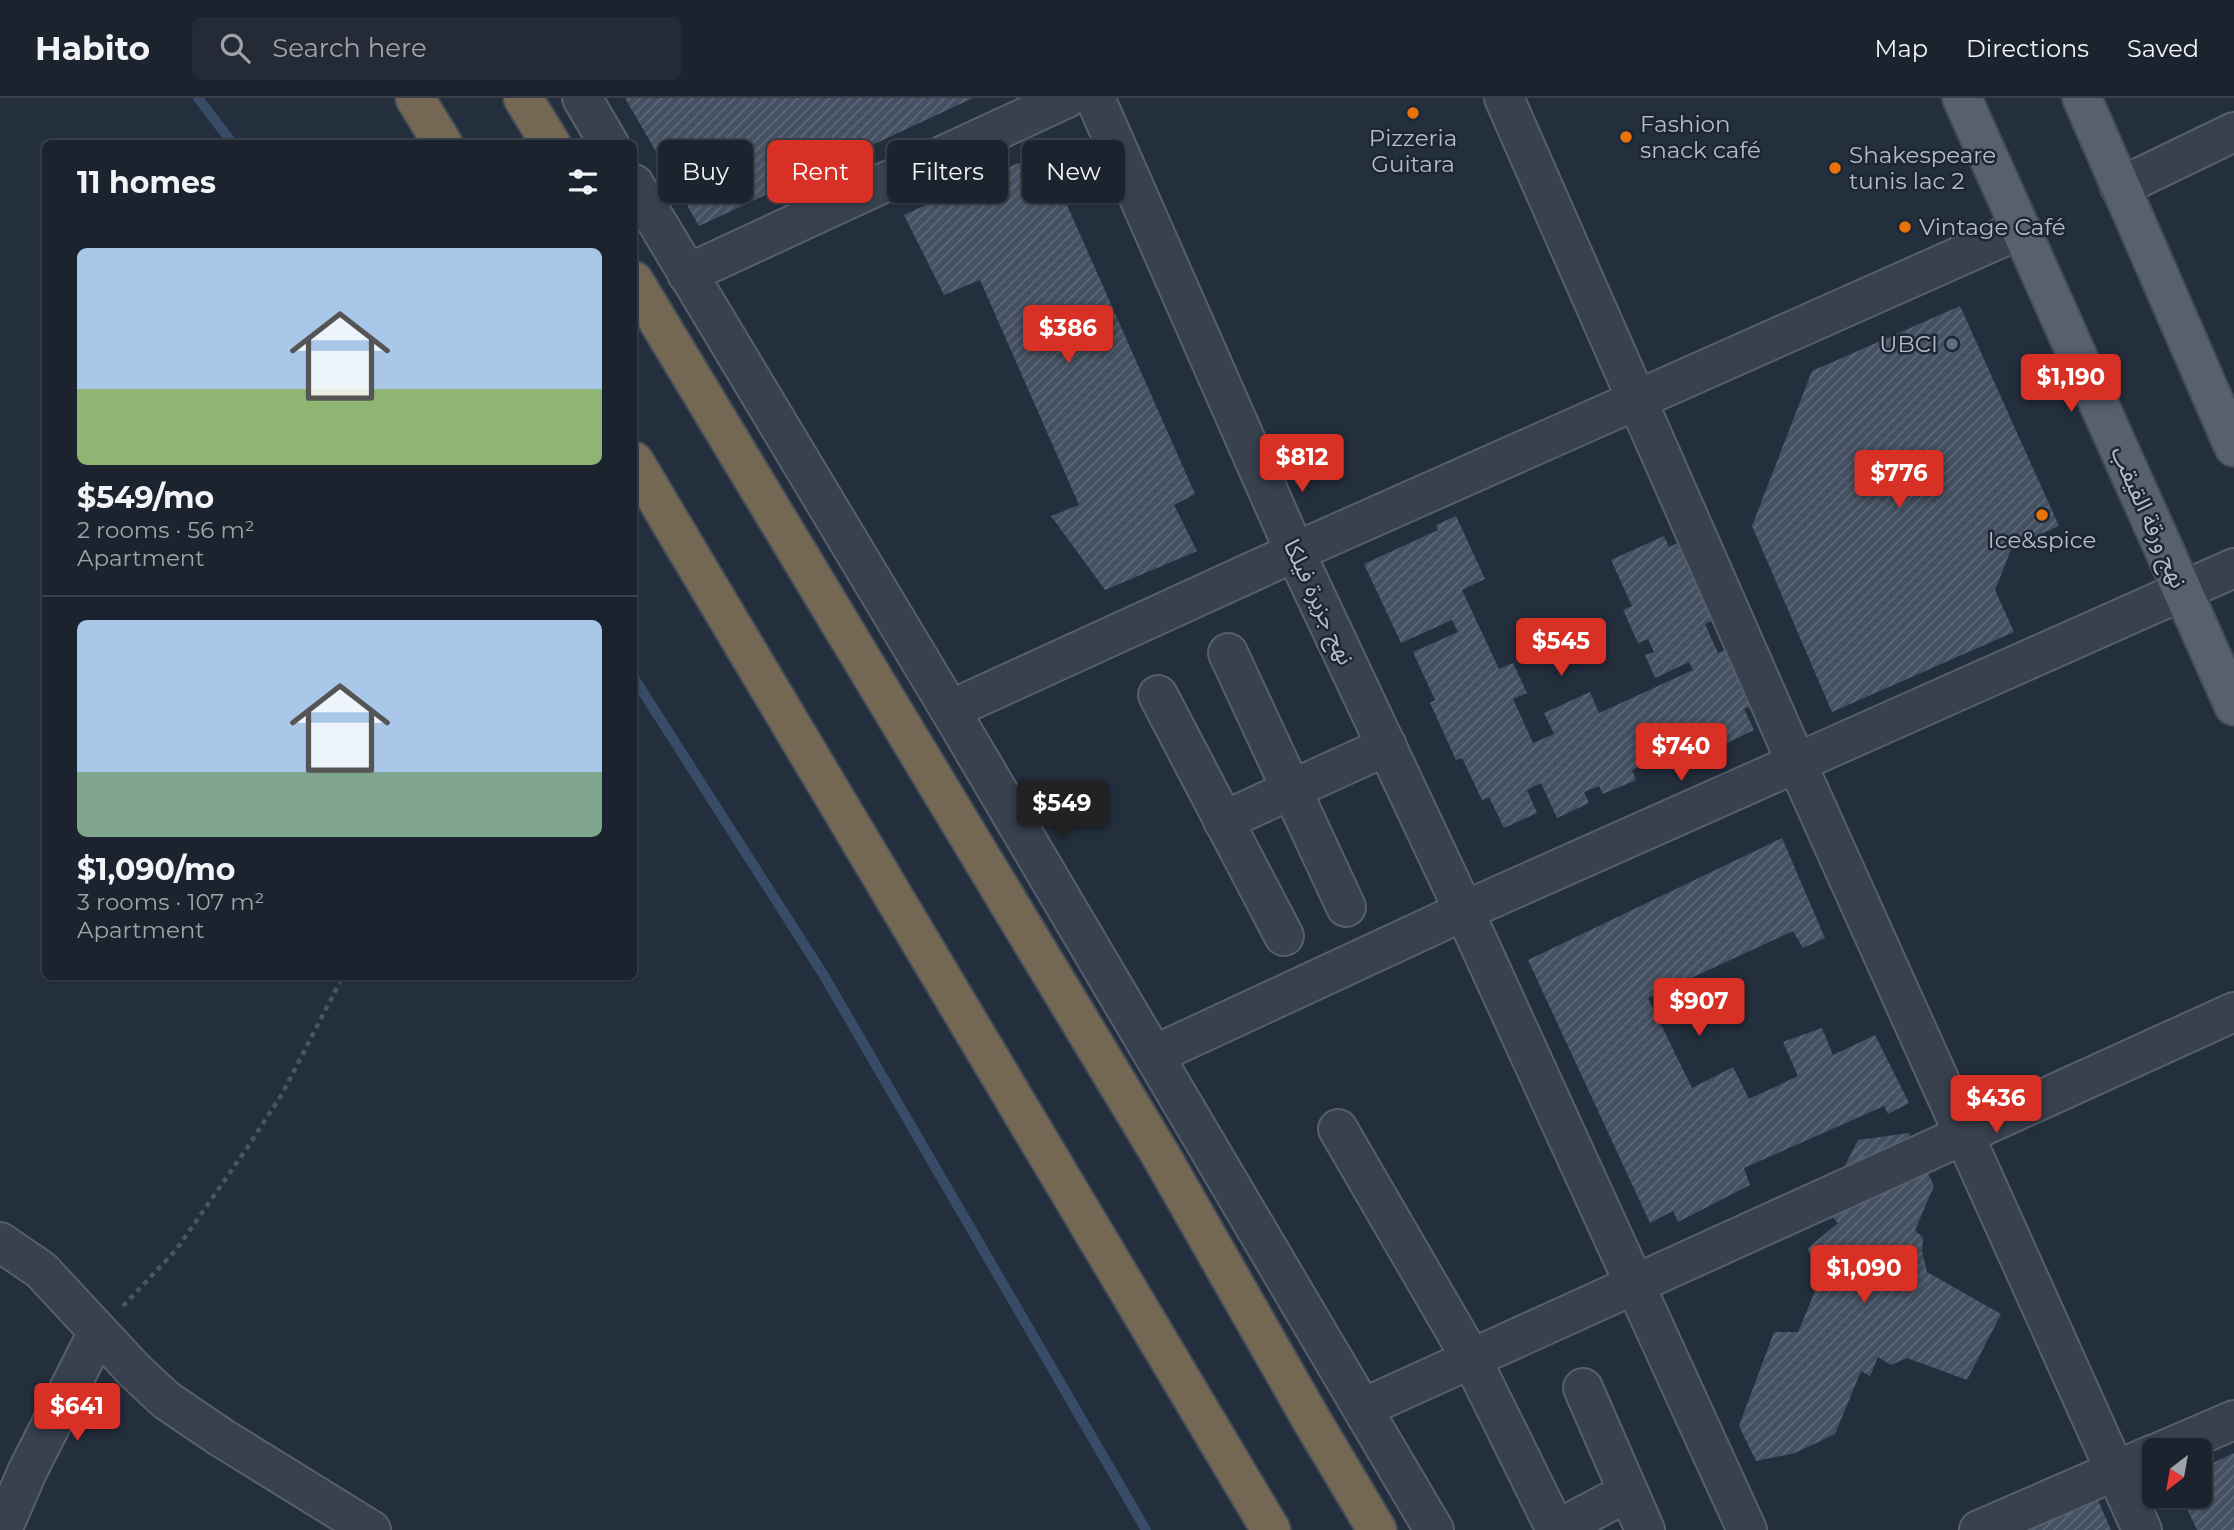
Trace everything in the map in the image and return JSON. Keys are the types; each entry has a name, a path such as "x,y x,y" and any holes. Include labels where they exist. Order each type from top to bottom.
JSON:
{"highway":[{"path":"415,98 441,140"},
{"path":"523,98 549,140"},
{"path":"637,286 1160,1154 1377,1530"},
{"path":"637,466 1271,1530"}],"main road":[{"name":"نهج ورقة القيقب","path":"1962,98 2234,706"},
{"path":"2082,98 2234,447"}],"street":[{"path":"582,98 607,140"},
{"path":"687,274 1067,98"},
{"name":"نهج جزيرة فيلكا","path":"1095,98 1295,552 1464,911 1747,1530"},
{"path":"1503,98 1797,764 2142,1530"},
{"path":"2120,187 2234,132"},
{"path":"637,189 950,710 1434,1530"},
{"path":"950,710 1295,552 2021,229"},
{"path":"1154,1055 1464,911 2234,568"},
{"path":"1228,653 1346,907"},
{"path":"1158,695 1284,936"},
{"path":"1223,821 1387,746"},
{"path":"1363,1408 2234,1012"},
{"path":"1338,1129 1471,1358 1556,1530 1628,1492"},
{"path":"0,1242 41,1270 166,1400 222,1438 371,1530"},
{"path":"2,1530 28,1470 98,1332"},
{"path":"1583,1388 1645,1530"},
{"path":"2192,1438 2234,1420"},
{"path":"1979,1530 2142,1459"}],"path":[{"path":"98,1332 176,1250 226,1180 282,1094 341,980"}],"building":[{"path":"625,98 973,98 873,145 873,140 767,140 767,194 753,201 753,140 658,140 658,155"},
{"path":"1018,163 1022,165 1022,203 1066,203 1195,494 1174,505 1197,551 1105,590 1051,516 1079,505 980,280 944,295 904,215 930,203 1008,203 1008,168"},
{"path":"686,203 748,203 699,226"},
{"path":"1960,306 2059,526 2012,547 1995,590 2014,632 1832,712 1752,526 1812,371"},
{"path":"1456,516 1485,579 1462,590 1499,669 1513,663 1527,693 1513,699 1533,743 1554,734 1544,713 1590,692 1599,713 1693,670 1689,662 1655,678 1645,655 1654,652 1648,639 1638,643 1623,610 1632,606 1611,560 1664,536 1669,547 1678,543 1714,620 1705,624 1718,653 1725,650 1751,706 1744,709 1754,730 1727,743 1724,736 1697,748 1694,742 1632,770 1636,780 1603,794 1599,786 1584,792 1589,803 1557,818 1541,783 1527,790 1537,813 1504,828 1489,797 1482,800 1462,758 1456,760 1430,703 1435,700 1413,652 1458,632 1452,620 1401,643 1364,564 1438,530 1436,525"},
{"path":"1782,838 1825,938 1803,948 1793,931 1648,998 1692,1088 1733,1067 1749,1099 1798,1076 1783,1042 1822,1028 1833,1055 1875,1035 1909,1103 1888,1114 1884,1106 1744,1168 1750,1185 1678,1222 1673,1211 1650,1223 1528,960"},
{"path":"1909,1133 1934,1186 1915,1230 1923,1238 1922,1251 1927,1272 2001,1314 1967,1380 1907,1358 1891,1365 1878,1357 1870,1376 1861,1371 1835,1434 1795,1453 1756,1461 1739,1426 1774,1332 1798,1332 1818,1284 1808,1248 1838,1223 1824,1207 1858,1140"},
{"path":"2234,1453 2234,1530 2197,1530 2187,1508 2212,1508 2212,1463"},
{"path":"2098,1500 2111,1530 2028,1530"}],"waterway":[{"path":"198,98 230,140"},
{"path":"637,683 823,974 1146,1530"}],"place":[{"name":"Pizzeria Guitara","path":"1413,113"},
{"name":"Fashion snack café","path":"1626,137"},
{"name":"Shakespeare tunis lac 2","path":"1835,168"},
{"name":"Vintage Café","path":"1905,227"},
{"name":"UBCI","path":"1952,344"},
{"name":"Ice&spice","path":"2042,515"}]}
